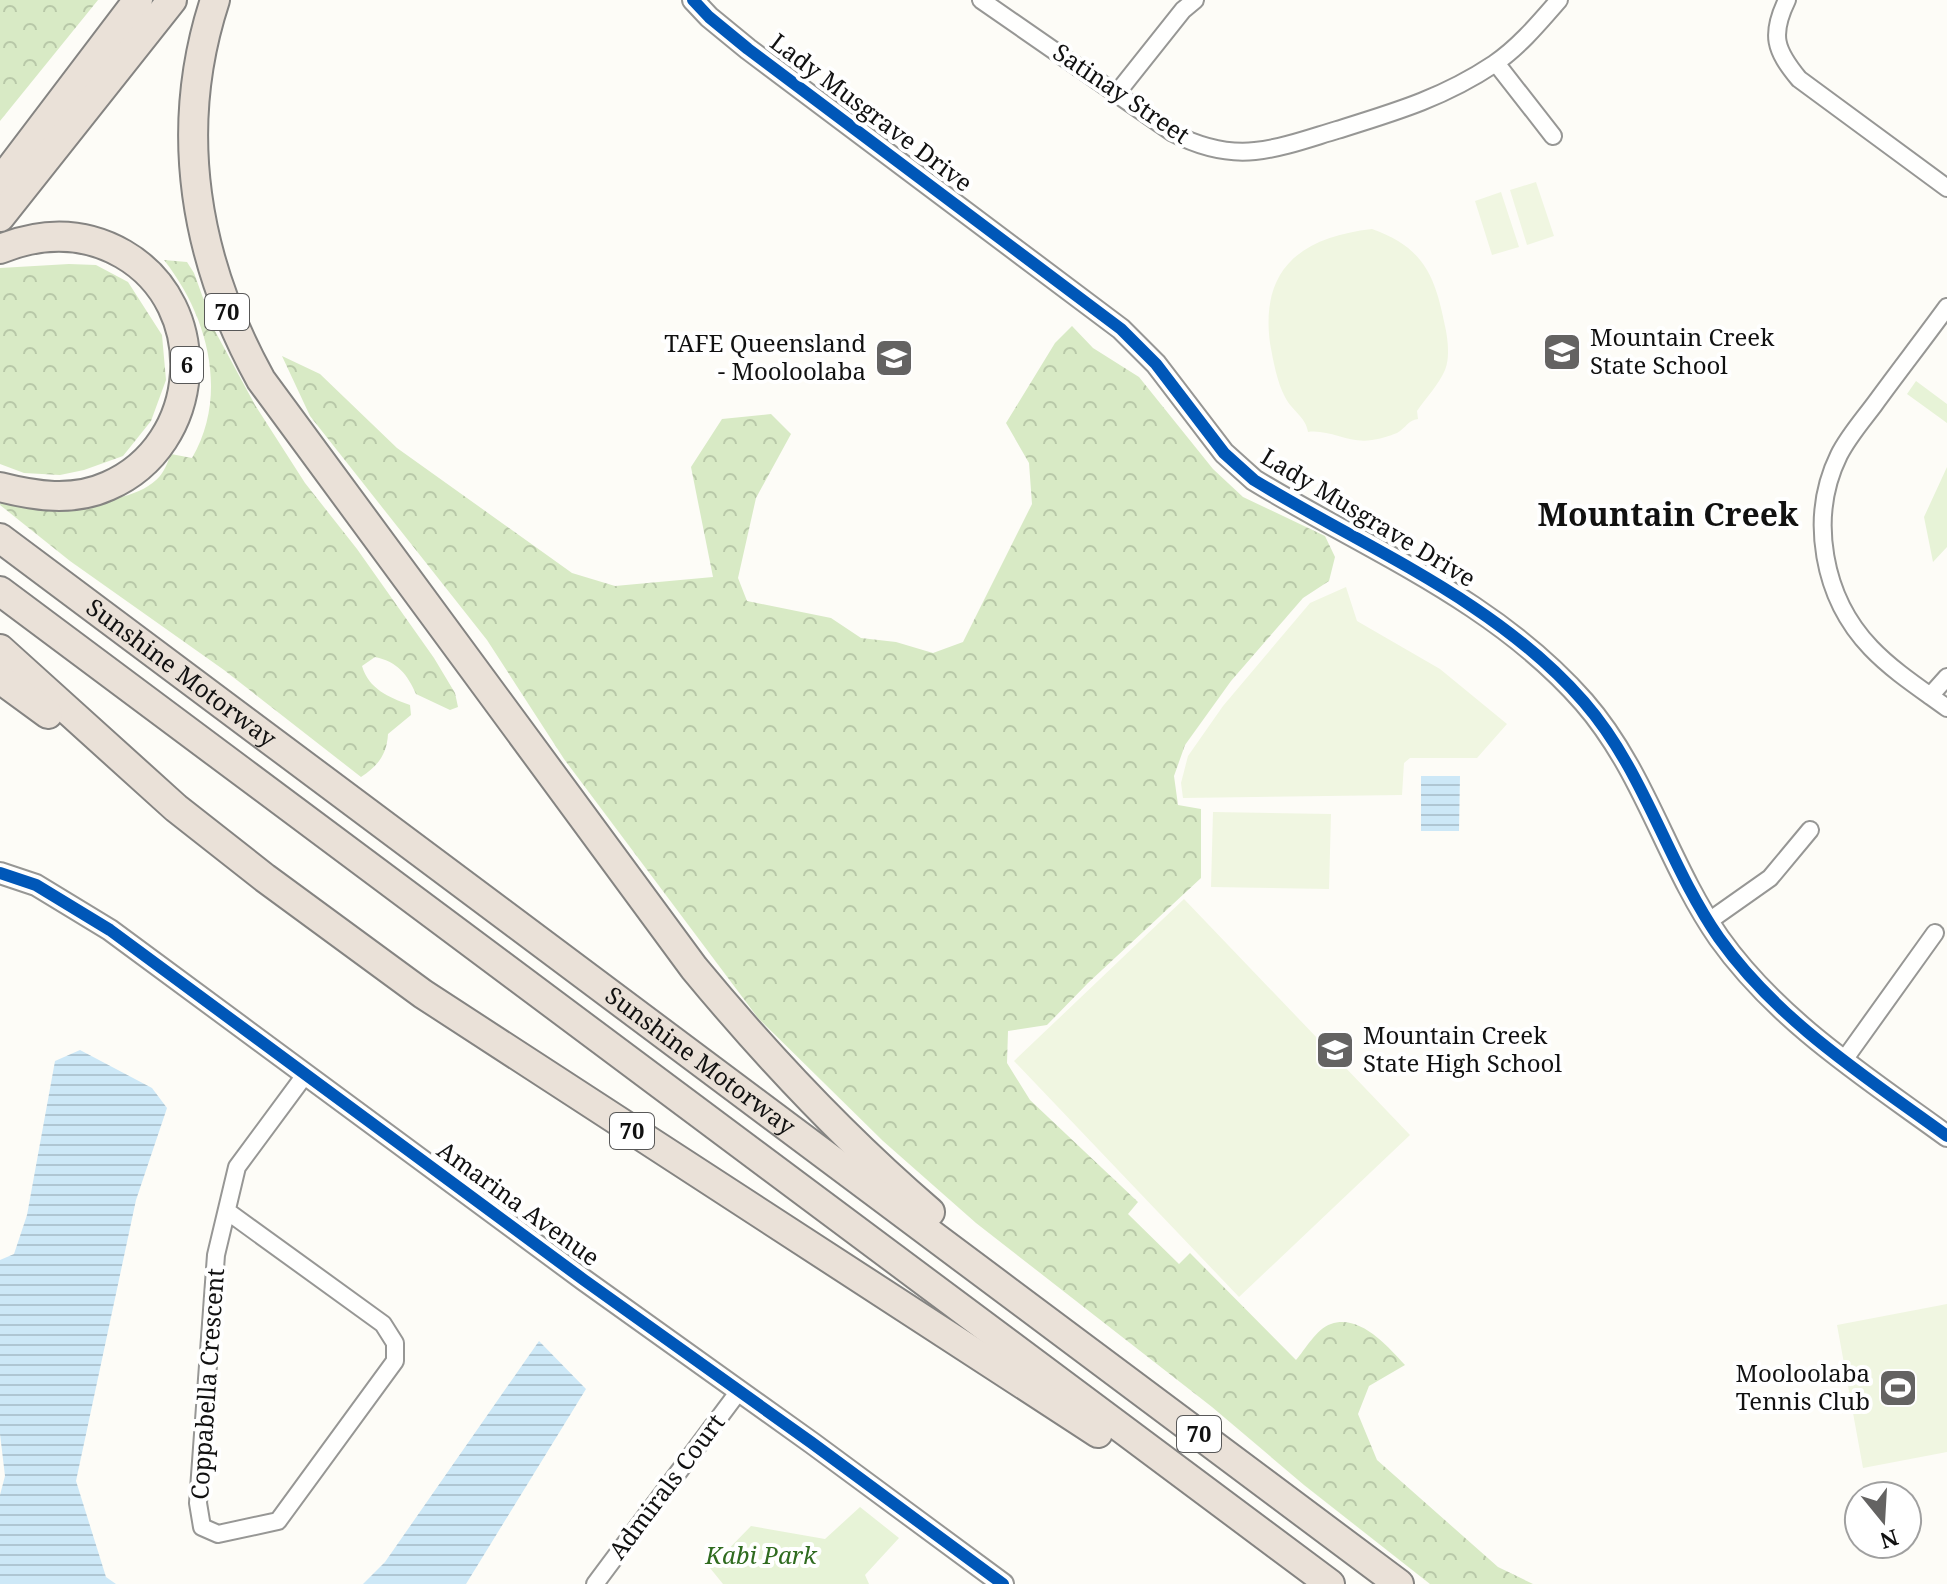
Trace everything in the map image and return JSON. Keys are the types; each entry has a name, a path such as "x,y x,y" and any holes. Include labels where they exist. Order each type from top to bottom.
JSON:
{"highway":[{"path":"0,182 138,0"},
{"path":"0,217 172,0"},
{"name":"70","path":"215,0 204,39 197,84 195,181 206,249 223,303 261,380 694,968 803,1091 852,1141 986,1260 999,1283"},
{"path":"0,158 8,150 35,136"},
{"name":"6","path":"0,249 34,238 75,236 112,248 130,258 146,270 170,302 179,320 187,375 180,408 172,426 152,454 124,478 107,487 68,496 47,496 0,487"},
{"name":"Sunshine Motorway","path":"0,538 1399,1584"},
{"name":"Sunshine Motorway","path":"0,591 1330,1584"},
{"name":"70","path":"0,649 213,838 423,994 1156,1470 1180,1472"},
{"path":"0,679 85,741 110,749"}],"street":[{"name":"Lady Musgrave Drive","path":"693,0 748,49 1121,329 1156,364 1224,453 1254,480 1475,606 1537,654 1585,702 1614,742 1642,787 1673,856 1725,945 1777,1005 1844,1060 1947,1136"},
{"name":"Satinay Street","path":"981,0 1173,133 1195,144 1223,151 1253,152 1283,147 1422,104 1496,63 1528,36 1559,0"},
{"path":"1117,93 1183,10 1195,0"},
{"path":"1787,0 1776,26 1777,44 1783,60 1799,79 1947,188"},
{"path":"1496,63 1553,136"},
{"path":"1947,307 1839,455 1831,480 1824,524 1828,571 1843,610 1871,649 1947,708"},
{"path":"1930,696 1947,677"},
{"path":"1709,921 1770,878 1810,830"},
{"name":"Amarina Avenue","path":"1,880 36,885 110,930 1003,1584"},
{"path":"1844,1060 1935,933"},
{"name":"Coppabella Crescent","path":"227,1211 383,1324 395,1343 395,1361 278,1521 218,1534 202,1527 198,1503 216,1255 237,1167 305,1075"},
{"name":"Admirals Court","path":"595,1584 739,1391"}],"green space":[{"path":"0,0 98,0 0,121"},
{"path":"1536,182 1554,236 1527,245 1510,190"},
{"path":"1501,192 1519,247 1492,255 1475,201"},
{"path":"1372,229 1404,245 1424,265 1441,308 1448,348 1447,365 1417,411 1418,419 1397,433 1364,441 1308,432 1285,397 1276,371 1270,343 1272,295 1279,276 1306,249 1347,233"},
{"path":"164,260 187,262 215,331 255,405 305,483 357,549 455,693 458,707 450,710 416,694 405,675 390,662 375,657 362,666 374,686 410,705 411,715 388,734 380,759 361,777 224,670 70,561 0,505 2,498 86,501 128,495 146,488 160,476 171,454 192,458 209,408 211,382 208,356 192,306"},
{"path":"96,265 128,282 162,335 166,380 151,421 123,456 60,475 24,473 0,464 0,268"},
{"path":"1072,326 1093,348 1139,377 1213,469 1243,497 1325,536 1335,557 1329,581 1303,598 1231,681 1185,745 1174,776 1178,805 1201,809 1201,878 1047,1025 1008,1031 1007,1063 1030,1100 1138,1202 1128,1214 1179,1264 1190,1253 1296,1360 1320,1330 1342,1322 1362,1328 1390,1349 1405,1365 1369,1386 1358,1414 1377,1460 1498,1567 1533,1584 1430,1584 1304,1485 1212,1407 976,1223 883,1141 758,1018 564,759 487,640 310,416 282,356 320,374 397,448 572,573 615,586 713,577 691,467 722,419 771,414 791,434 756,498 738,578 747,601 831,618 861,638 896,642 933,653 963,642 1032,504 1029,463 1006,423 1055,343"},
{"path":"1916,381 1947,404 1947,423 1907,394"},
{"path":"1947,467 1947,547 1933,562 1924,517"},
{"path":"1346,587 1357,621 1440,669 1507,724 1477,758 1410,758 1404,763 1402,795 1183,798 1181,783 1188,756 1223,706 1310,603"},
{"path":"1213,812 1331,814 1329,889 1211,887"},
{"path":"1184,899 1410,1135 1239,1297 1014,1061"},
{"name":"Mooloolaba Tennis Club","path":"1947,1304 1947,1452 1863,1468 1837,1325"},
{"name":"Kabi Park","path":"860,1507 899,1538 865,1575 869,1584 723,1584 710,1568 751,1526 825,1539"}],"water":[{"path":"1421,776 1460,776 1459,831 1421,831"},
{"path":"80,1050 152,1088 167,1108 136,1200 76,1481 106,1577 116,1584 0,1584 0,1495 5,1476 0,1434 0,1260 14,1254 27,1215 55,1061"},
{"path":"539,1341 586,1389 466,1584 363,1584 385,1562"}],"cycle path":[{"path":"693,0 748,49 1121,329 1156,364 1224,453 1254,480 1470,605 1549,666 1584,702 1624,758 1701,909 1742,968 1768,996 1825,1046 1947,1136"},
{"path":"0,873 36,885 110,930 1003,1584"}],"place":[{"name":"Mountain Creek State School","path":"1562,352"},
{"name":"TAFE Queensland - Mooloolaba","path":"894,358"},
{"name":"Mountain Creek State High School","path":"1335,1050"},
{"name":"Mooloolaba Tennis Club","path":"1898,1388"}],"district":[{"name":"Mountain Creek","path":"1668,515"}]}
